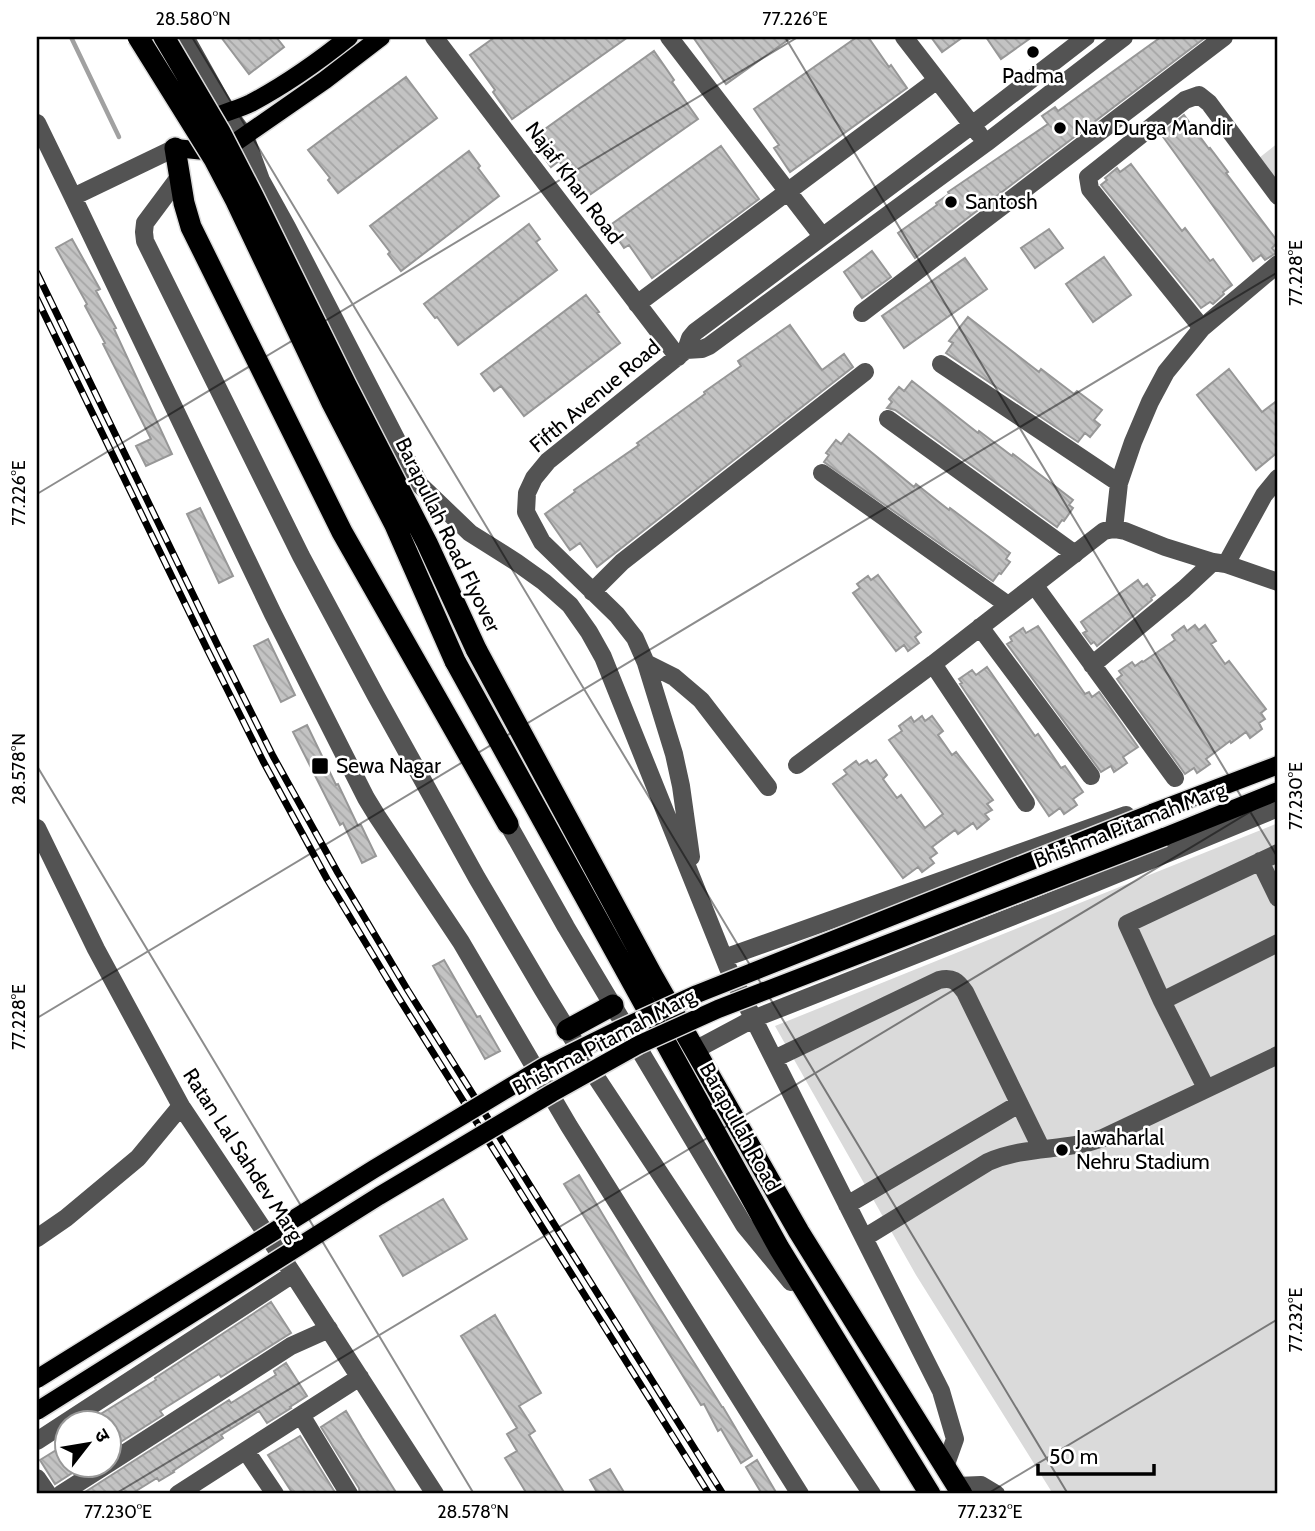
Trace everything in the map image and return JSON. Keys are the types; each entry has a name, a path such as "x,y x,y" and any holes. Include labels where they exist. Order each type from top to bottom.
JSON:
{"highway":[{"name":"Barapullah Road Flyover","path":"138,37 214,159 236,201 332,403 395,525 455,661 519,778"},
{"name":"Barapullah Road Flyover","path":"162,37 220,132 248,185 345,385 427,543 476,649 695,1050"},
{"path":"175,148 191,227 293,435 342,532 508,824"},
{"path":"457,734 487,719"},
{"path":"491,793 519,778"},
{"name":"Barapullah Road","path":"519,778 779,1248 930,1494"},
{"path":"567,1030 614,1005"},
{"name":"Barapullah Road","path":"695,1050 799,1232 960,1490"}],"main road":[{"path":"175,148 205,122 249,104 332,51 349,37"},
{"path":"175,148 215,152 233,144 381,37"},
{"name":"Bhishma Pitamah Marg","path":"37,1379 373,1169 545,1066 697,994 1278,765"},
{"name":"Bhishma Pitamah Marg","path":"37,1411 379,1196 638,1045 718,1009 1278,791"}],"street":[{"path":"162,37 205,122 224,148 261,180"},
{"path":"185,37 244,136 261,180 420,485 470,533 544,582 570,605 603,657 724,958 941,1391 955,1439 945,1467"},
{"name":"Najaf Khan Road","path":"434,37 637,304 682,353"},
{"path":"669,37 822,236"},
{"path":"904,37 986,144"},
{"name":"Fifth Avenue Road","path":"696,888 674,754 646,663 635,638 617,615 542,542 526,512 527,493 534,478 548,461 682,353 695,332 1086,37"},
{"name":"Fifth Avenue Road","path":"682,353 709,346 986,144 1124,37"},
{"path":"862,313 1224,37"},
{"path":"637,304 937,80"},
{"path":"1202,328 1090,189 1088,177 1185,100 1199,95 1209,103 1278,196"},
{"path":"37,123 273,614 366,797 461,942 569,1126 800,1494"},
{"path":"73,197 175,148"},
{"path":"180,176 145,223 145,241 301,555 477,878 567,1030 872,1494"},
{"path":"1114,529 1119,484 1133,442 1166,372 1202,328 1278,264"},
{"path":"941,364 1119,484"},
{"path":"592,592 622,562 865,372"},
{"path":"888,419 1075,554"},
{"path":"822,473 1009,605"},
{"path":"1092,665 1219,563 1278,478"},
{"path":"797,765 933,664 1104,531 1114,529 1278,582"},
{"path":"1035,586 1175,778"},
{"path":"980,627 1091,776"},
{"path":"646,663 674,677 701,700 768,787"},
{"path":"933,664 1026,803"},
{"path":"695,1050 753,1019 1278,808"},
{"path":"724,958 1139,810 1152,813"},
{"path":"508,824 566,927 744,1225 826,1325"},
{"name":"Ratan Lal Sahdev Marg","path":"37,828 102,960 181,1106 435,1494"},
{"path":"1206,1088 1127,924 1278,853"},
{"path":"1260,861 1278,898"},
{"path":"1163,1001 1278,943"},
{"path":"774,1059 948,978 958,983 965,992 1041,1148"},
{"path":"864,1238 988,1162 1004,1155 1086,1144 1103,1138 1278,1055"},
{"path":"847,1205 1019,1104"},
{"path":"37,1238 66,1218 138,1158 181,1106"},
{"path":"37,1441 293,1274"},
{"path":"122,1455 291,1346 329,1329"},
{"path":"178,1494 360,1377"},
{"path":"301,1415 349,1494"},
{"path":"246,1451 275,1494"},
{"path":"37,1478 48,1494"},
{"path":"61,1494 86,1478"},
{"path":"960,1490 981,1485 996,1494"}],"shaded area":[{"path":"1278,143 1278,183 1259,158"},
{"name":"Jawaharlal Nehru Stadium","path":"1278,823 1278,1494 1053,1494 916,1275 775,1026"}],"building":[{"path":"221,37 276,37 284,47 249,74"},
{"path":"495,37 628,37 512,119 470,55"},
{"path":"693,37 792,37 726,84"},
{"path":"857,37 868,37 907,88 790,172 774,148 779,145 754,109"},
{"path":"931,37 963,37 942,52"},
{"path":"986,37 1032,37 1001,59"},
{"path":"1161,37 1206,37 915,258 898,233 937,205 948,192 1048,124 1042,116 1055,107 1058,111"},
{"path":"654,51 698,119 585,198 559,161 551,167 531,139"},
{"path":"406,77 437,118 338,193 308,150"},
{"path":"1184,115 1278,242 1272,248 1276,253 1265,260 1261,255 1253,261 1161,134"},
{"path":"721,146 759,199 652,278 629,245 624,248 609,226"},
{"path":"469,151 499,196 401,271 370,226"},
{"path":"1131,164 1182,231 1185,228 1232,285 1213,304 1210,302 1201,308 1101,185 1117,168 1120,172"},
{"path":"529,224 540,239 536,242 557,270 458,345 424,304"},
{"path":"1049,229 1063,248 1035,268 1021,248"},
{"path":"72,239 100,289 96,291 116,328 114,329 172,454 146,466 136,446 151,439 103,344 105,343 85,306 87,304 56,248"},
{"path":"872,251 891,277 862,298 844,272"},
{"path":"1104,257 1131,295 1093,322 1066,284"},
{"path":"965,258 987,289 904,348 882,316"},
{"path":"586,295 620,343 524,416 501,386 494,391 481,374"},
{"path":"968,317 1039,372 1041,369 1074,394 1077,391 1102,410 1094,420 1100,425 1090,437 1085,433 1078,442 946,353 953,343 949,341"},
{"path":"790,325 822,370 844,354 853,367 597,567 580,543 570,550 545,514 741,366 738,361"},
{"path":"1229,369 1262,412 1278,400 1278,452 1256,470 1197,395"},
{"path":"912,381 978,433 979,431 1012,456 1013,454 1073,500 1069,505 1073,508 1064,521 1057,527 895,410 887,408 892,402 889,399 899,387 904,391"},
{"path":"849,434 914,487 916,484 1010,553 1006,559 1010,562 1001,574 993,581 824,462 829,455 826,453 836,440 841,444"},
{"path":"200,508 233,576 219,583 187,514"},
{"path":"878,575 921,632 915,637 919,643 908,651 904,645 896,651 853,593 860,588 857,584 868,576 871,580"},
{"path":"1138,580 1143,587 1147,584 1155,595 1152,600 1097,646 1094,642 1091,644 1083,633 1087,631 1081,622"},
{"path":"1195,625 1199,630 1205,625 1216,641 1211,644 1225,664 1229,661 1266,709 1261,713 1265,719 1259,723 1262,729 1250,738 1246,732 1231,743 1230,741 1206,759 1210,764 1197,773 1194,768 1185,774 1117,679 1122,675 1119,671 1132,662 1135,666 1143,662 1175,640 1172,635 1184,626 1187,631"},
{"path":"1038,626 1085,694 1089,692 1092,697 1099,692 1138,747 1123,757 1127,763 1114,772 1111,766 1101,772 1007,644 1012,641 1010,637 1023,628 1026,633"},
{"path":"268,639 295,695 281,702 254,646"},
{"path":"987,667 1035,736 1038,734 1061,768 1065,766 1083,792 1073,799 1077,805 1064,814 1060,808 1049,816 960,684 962,683 959,679 972,670 976,675"},
{"path":"922,716 925,721 932,716 943,731 938,735 952,755 956,752 993,800 987,804 992,810 985,814 989,819 977,829 973,823 958,834 955,830 932,847 937,853 930,858 934,863 922,872 918,867 903,878 833,784 847,774 844,770 856,761 859,765 867,760 870,764 876,760 887,775 883,779 897,798 901,795 925,828 943,814 889,740 902,731 899,726 911,717 914,722"},
{"path":"307,725 336,785 338,784 376,856 362,863 293,732"},
{"path":"444,960 500,1051 485,1059 433,966"},
{"path":"579,1175 752,1456 741,1463 721,1429 718,1431 704,1404 701,1405 564,1184"},
{"path":"443,1199 467,1239 403,1276 380,1236"},
{"path":"271,1302 291,1333 160,1411 163,1415 122,1441 122,1408 110,1408 156,1380 155,1378"},
{"path":"495,1315 541,1393 519,1406 535,1431 529,1435 565,1494 527,1494 505,1458 517,1451 507,1434 517,1428 461,1336"},
{"path":"286,1363 307,1396 267,1423 259,1411 221,1435 223,1438 174,1472 159,1481 157,1478 131,1494 82,1494 107,1478 122,1478 122,1468 229,1400 231,1403 276,1375 274,1371"},
{"path":"346,1411 397,1494 360,1494 359,1488 321,1427"},
{"path":"300,1436 336,1494 293,1494 268,1455"},
{"path":"52,1453 52,1478 64,1478 55,1484 40,1460"},
{"path":"757,1460 777,1494 762,1494 746,1467"},
{"path":"610,1469 625,1494 598,1494 590,1480"}],"waterway":[{"path":"71,37 119,137"}],"railway":[{"path":"37,273 273,756 338,873 407,989 723,1494"},
{"path":"37,299 208,651 263,761 327,879 709,1494"}],"place":[{"name":"Padma","path":"1033,52"},
{"name":"Nav Durga Mandir","path":"1060,128"},
{"name":"Santosh","path":"951,202"},
{"name":"Sewa Nagar","path":"320,766"},
{"name":"Jawaharlal Nehru Stadium","path":"1062,1150"}]}
